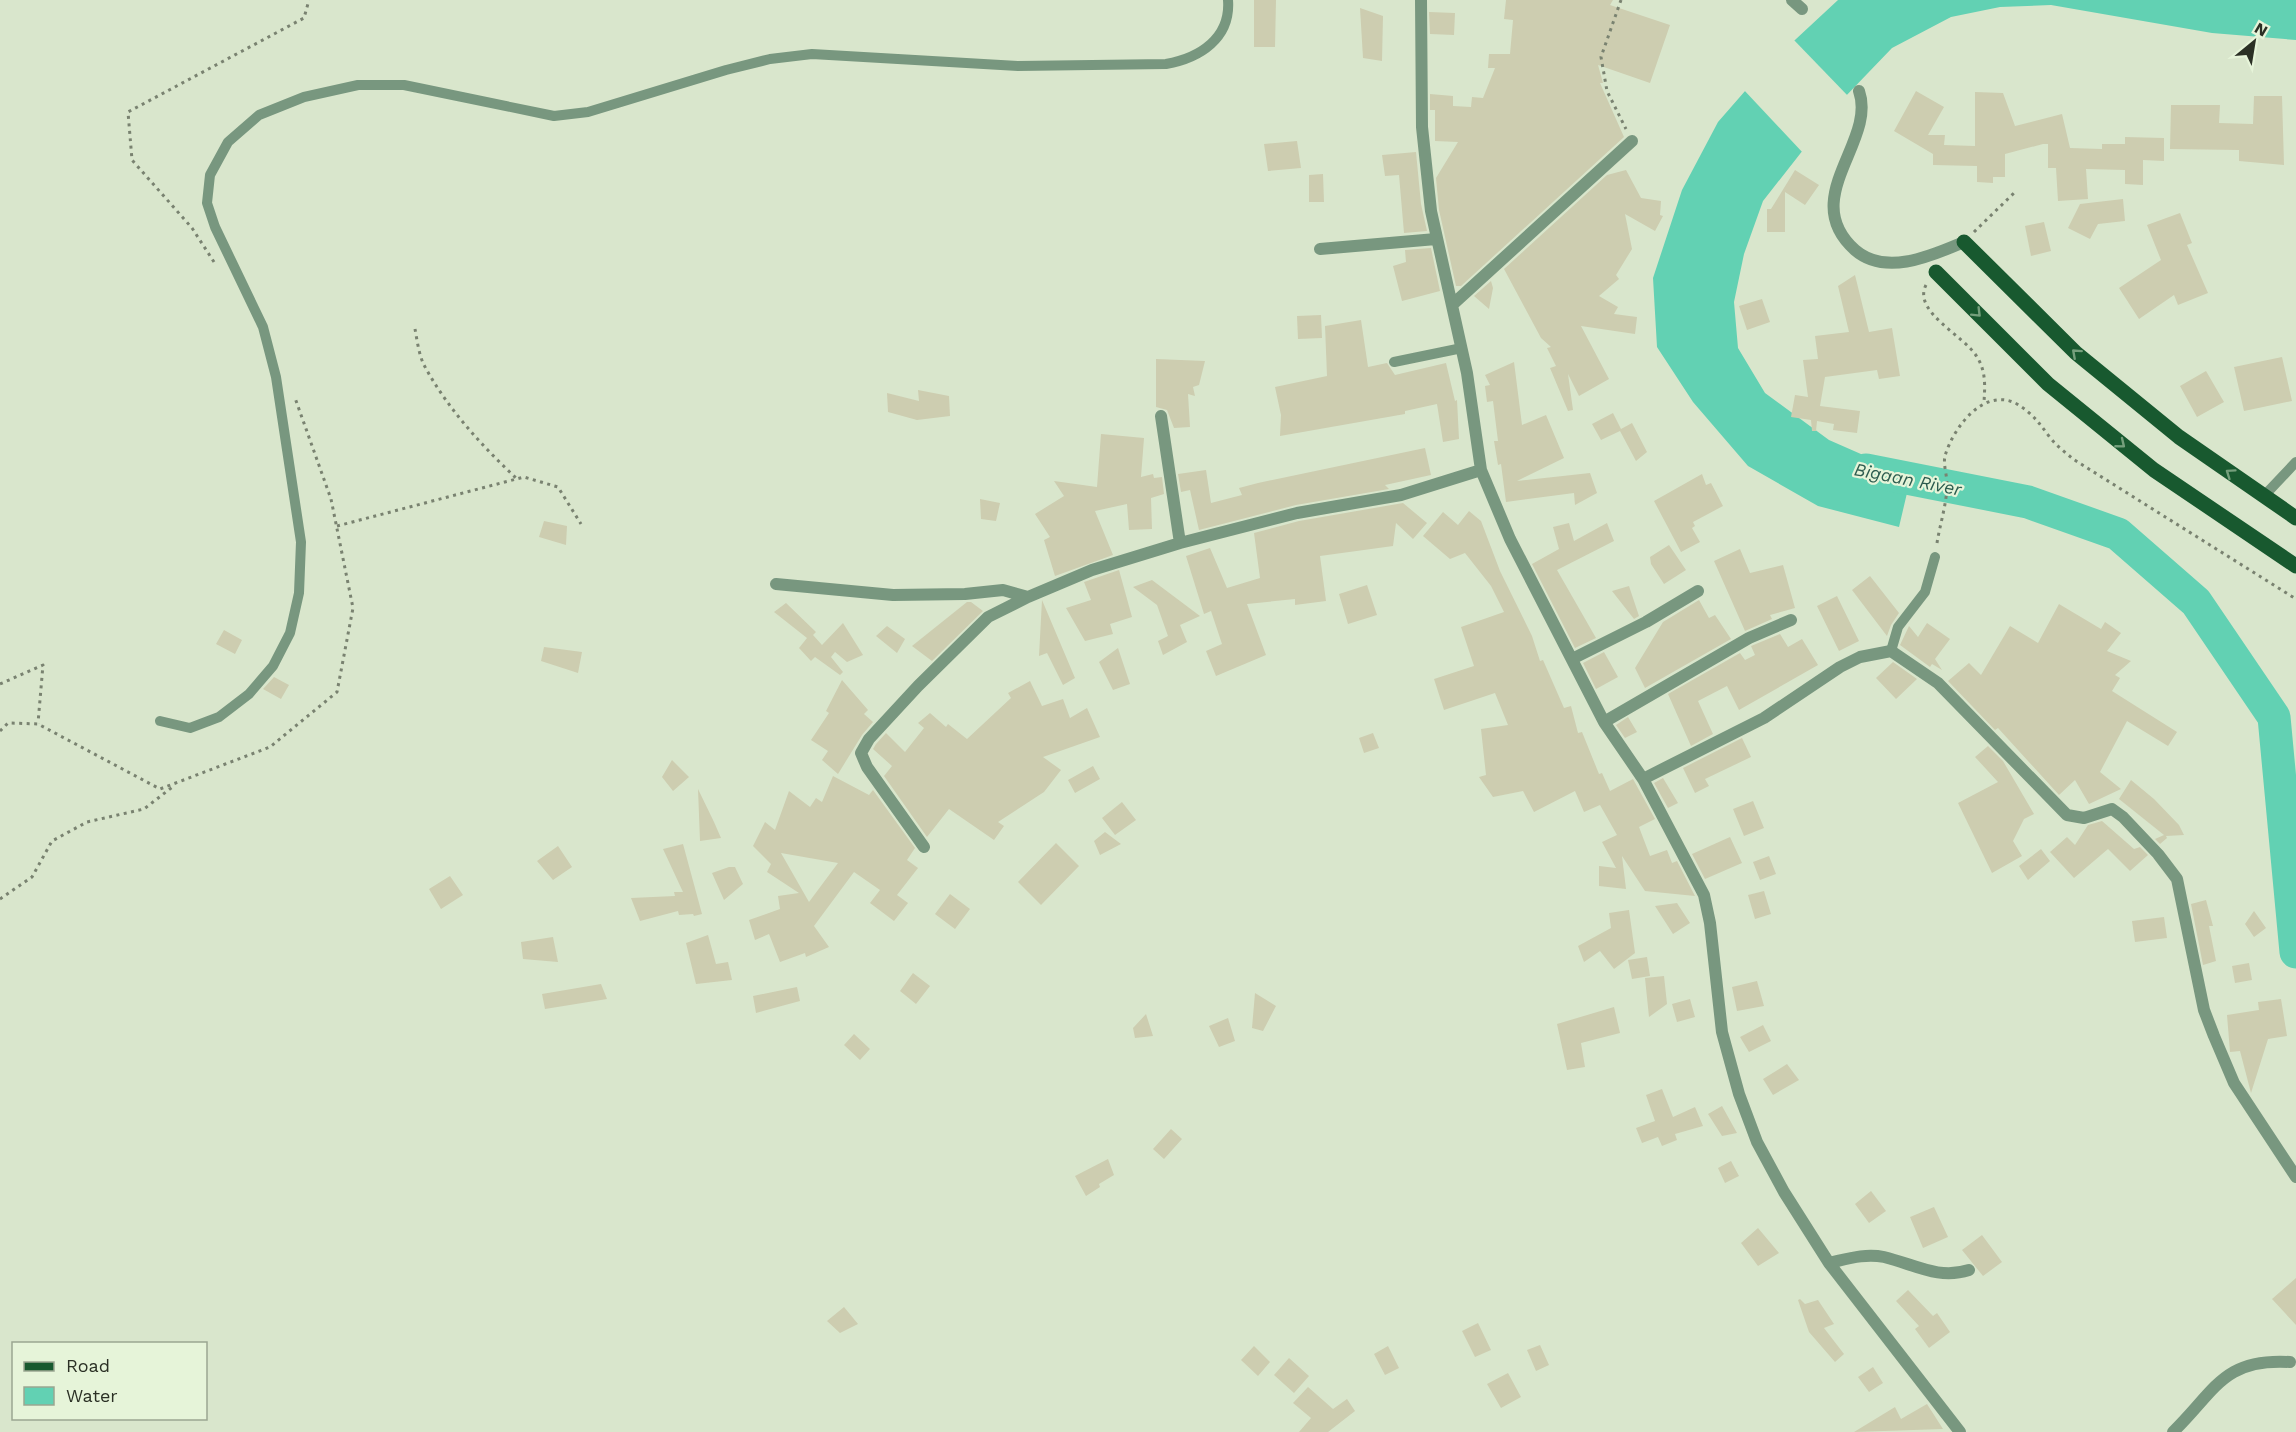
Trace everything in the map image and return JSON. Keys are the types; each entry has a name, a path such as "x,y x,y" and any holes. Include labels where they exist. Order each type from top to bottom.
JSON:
{"main road":[{"path":"1964,242 2076,353 2179,438 2296,518"},
{"path":"1936,272 2048,384 2074,406 2154,470 2296,566"}],"street":[{"path":"1421,0 1422,127 1436,239 1462,348 1480,470 1510,539 1604,722 1643,778 1704,895 1710,923 1722,1032 1738,1094 1757,1142 1784,1192 1829,1263 1960,1432"},
{"path":"1792,0 1802,9"},
{"path":"1859,91 1863,111 1839,179 1834,202 1834,222 1844,239 1857,252 1874,260 1892,263 1924,259 1964,242"},
{"path":"1452,305 1632,141"},
{"path":"1320,249 1436,239"},
{"path":"1161,416 1180,543"},
{"path":"924,847 867,767 861,753 869,739 911,693 988,617 1092,570 1180,543 1297,513 1401,495 1480,470"},
{"path":"776,584 893,595 965,594 1003,590 1028,597"},
{"path":"1572,659 1646,622 1698,591"},
{"path":"1604,722 1749,638 1791,620"},
{"path":"1643,778 1764,718 1840,667 1860,657 1891,651 1938,683 2067,815 2084,818 2105,809 2117,811 2158,854 2180,887 2204,1010 2224,1061 2234,1083 2296,1177"},
{"path":"1829,1263 1867,1256 1884,1257 1935,1273 1958,1274 1969,1270"},
{"path":"2173,1432 2221,1379 2233,1370 2269,1361 2290,1362"}],"lane":[{"path":"160,721 190,728 219,717 249,694 273,666 290,633 299,593 301,542 276,377 263,327 215,227 207,203 210,175 228,142 259,115 304,97 358,85 404,85 554,116 588,112 770,59 812,54 1018,66 1166,64 1186,61 1204,50 1221,34 1229,16 1228,0"},
{"path":"1394,362 1462,348"},
{"path":"2264,497 2296,462"},
{"path":"1891,651 1898,627 1925,592 1935,557"}],"path":[{"path":"216,265 192,228 132,160 128,112 304,18 309,0"},
{"path":"1621,0 1600,57 1607,91 1632,141"},
{"path":"1964,242 2016,191"},
{"path":"1936,272 1923,291 1924,299 1937,320 1961,338 1979,358 1986,384 1984,402"},
{"path":"415,328 423,363 449,403 477,440 516,479"},
{"path":"0,731 8,723 38,724 160,789 270,747 337,692 353,608 332,499 293,393"},
{"path":"1935,557 1947,486 1944,457 1963,423 1984,402 1996,399 2014,403 2039,421 2053,442 2073,459 2296,599"},
{"path":"337,526 524,477 558,487 581,524"},
{"path":"0,684 44,665 38,724"},
{"path":"0,899 32,877 52,841 87,822 144,809 177,783"}],"water":[{"path":"1838,0 2296,0 2296,40 2212,33 2051,5 2000,7 1951,17 1892,48 1843,99 1763,201 1744,254 1734,302 1738,348 1765,393 1829,440 1911,476 1899,527 1818,506 1748,466 1693,402 1657,347 1653,278 1682,190 1718,122 1766,67"}],"pier":[{"path":"1792,38 1849,97 1804,154 1743,89"}],"building":[{"path":"1254,0 1276,0 1275,47 1254,47"},
{"path":"1506,0 1613,0 1610,5 1670,25 1650,83 1598,65 1603,83 1600,83 1624,137 1461,286 1456,286 1439,210 1436,178 1458,142 1435,141 1435,110 1430,110 1430,94 1453,96 1453,106 1471,107 1472,97 1483,98 1495,68 1488,68 1489,54 1510,54 1513,20 1504,19"},
{"path":"1360,8 1383,16 1382,61 1363,58"},
{"path":"1429,12 1455,13 1454,35 1430,34"},
{"path":"1916,91 1944,107 1928,135 1945,135 1944,145 1975,146 1975,92 2003,93 2015,126 2062,114 2070,148 2102,149 2102,144 2125,144 2125,137 2164,138 2164,161 2143,160 2143,185 2125,184 2125,170 2086,169 2088,199 2058,201 2056,168 2048,168 2048,144 2043,144 2005,154 2005,177 1993,177 1993,183 1977,182 1977,166 1933,165 1933,154 1894,131"},
{"path":"2254,96 2282,96 2284,165 2239,161 2239,150 2170,149 2171,105 2220,105 2219,123 2253,124"},
{"path":"1297,141 1301,168 1268,171 1264,144"},
{"path":"1416,152 1421,204 1427,231 1404,233 1399,175 1385,176 1382,155"},
{"path":"1626,170 1641,198 1661,201 1660,215 1663,216 1655,231 1625,214 1632,249 1616,275 1619,279 1599,296 1618,307 1614,314 1637,317 1635,334 1581,326 1609,379 1579,396 1568,374 1573,410 1568,411 1550,368 1556,366 1547,348 1551,347 1541,338 1504,269 1607,175"},
{"path":"1795,170 1819,185 1805,205 1785,192 1785,232 1767,232 1767,209 1771,209"},
{"path":"1323,174 1324,202 1309,202 1309,175"},
{"path":"2123,199 2125,221 2098,224 2090,239 2068,228 2080,204"},
{"path":"2180,213 2192,243 2187,245 2208,293 2178,305 2174,295 2139,319 2119,288 2161,260 2147,225"},
{"path":"2044,222 2051,251 2031,256 2025,226"},
{"path":"1431,248 1440,291 1402,301 1393,266 1406,262 1405,250"},
{"path":"1855,275 1869,332 1892,328 1900,376 1879,379 1877,370 1825,377 1820,406 1860,411 1857,433 1833,430 1834,424 1817,421 1816,431 1812,431 1811,420 1791,417 1795,395 1808,397 1803,360 1818,359 1815,336 1849,332 1838,286"},
{"path":"1491,281 1493,288 1489,309 1474,296"},
{"path":"1762,299 1770,322 1747,330 1739,306"},
{"path":"1321,315 1322,338 1298,339 1297,316"},
{"path":"1361,320 1368,367 1387,363 1395,375 1446,363 1455,401 1457,400 1459,439 1443,442 1437,404 1405,411 1405,414 1280,436 1281,415 1275,387 1327,376 1325,326"},
{"path":"2282,357 2292,401 2244,411 2234,367"},
{"path":"1156,359 1205,361 1199,385 1193,387 1195,396 1188,394 1190,427 1174,428 1167,410 1156,407"},
{"path":"1514,362 1522,425 1546,415 1564,458 1517,481 1590,473 1597,493 1575,505 1574,493 1506,502 1501,464 1498,465 1494,441 1498,441 1493,401 1487,402 1485,386 1490,385 1485,375"},
{"path":"2206,371 2224,402 2197,417 2180,386"},
{"path":"918,390 949,396 950,416 917,420 888,412 887,393 919,401"},
{"path":"1613,413 1621,429 1632,423 1647,452 1636,461 1620,431 1601,440 1592,424"},
{"path":"1101,434 1144,438 1141,477 1153,474 1154,478 1162,477 1164,494 1151,498 1152,529 1129,530 1127,504 1095,511 1113,555 1055,576 1044,540 1050,537 1035,514 1064,496 1054,481 1097,487"},
{"path":"1425,448 1431,475 1385,485 1389,489 1296,505 1199,530 1190,490 1181,492 1178,474 1206,470 1211,503 1242,495 1239,488 1258,483"},
{"path":"1702,474 1706,485 1711,483 1723,506 1693,522 1695,526 1692,528 1700,542 1681,552 1654,501"},
{"path":"980,499 1000,503 996,521 981,519"},
{"path":"1403,503 1427,523 1413,539 1396,523 1393,546 1320,556 1326,601 1295,605 1295,599 1247,604 1266,655 1216,676 1206,651 1222,644 1211,611 1204,614 1186,556 1210,548 1227,588 1260,578 1254,533 1299,521"},
{"path":"1469,511 1481,521 1500,571 1532,636 1540,661 1543,660 1564,708 1571,706 1578,733 1582,732 1599,774 1602,773 1610,791 1633,779 1655,819 1639,827 1650,856 1667,850 1672,863 1677,861 1695,896 1645,891 1622,856 1626,889 1599,886 1599,866 1616,868 1602,842 1617,835 1600,805 1584,812 1575,791 1534,812 1523,791 1493,797 1479,777 1486,775 1481,729 1508,725 1495,693 1444,710 1434,679 1474,666 1461,627 1504,612 1491,586 1465,553 1450,559 1423,536 1443,512 1458,525"},
{"path":"544,521 567,526 566,545 539,537"},
{"path":"1569,523 1574,541 1607,523 1614,541 1557,570 1596,638 1575,648 1532,564 1559,549 1553,527"},
{"path":"1669,545 1686,570 1664,584 1651,564 1650,557"},
{"path":"1740,549 1750,573 1783,565 1795,608 1770,615 1772,619 1745,631 1714,561"},
{"path":"1119,570 1132,617 1110,624 1113,634 1085,641 1066,608 1091,600 1084,582"},
{"path":"1870,576 1899,613 1887,636 1852,590"},
{"path":"1152,580 1200,616 1180,625 1187,642 1163,655 1158,641 1168,636 1157,605 1133,587"},
{"path":"1367,585 1377,615 1348,624 1339,594"},
{"path":"1629,586 1639,616 1634,619 1612,591"},
{"path":"1837,596 1859,641 1839,651 1817,606"},
{"path":"1042,600 1075,678 1063,685 1047,653 1039,656"},
{"path":"1699,600 1709,618 1715,615 1731,639 1645,688 1635,668 1663,622"},
{"path":"967,602 971,602 983,611 932,661 912,646"},
{"path":"786,603 816,632 813,635 822,645 843,623 863,655 847,662 835,652 831,657 843,672 840,675 815,657 811,661 799,648 807,638 774,612"},
{"path":"2059,604 2101,629 2105,622 2121,633 2107,651 2131,661 2115,675 2120,678 2112,691 2177,732 2168,746 2127,721 2100,772 2121,789 2089,804 2075,780 2059,795 1998,728 1995,730 1948,681 1969,663 1981,675 2010,626 2038,643"},
{"path":"1927,623 1950,639 1935,659 1942,670 1932,664 1930,667 1900,645 1909,626 1918,637"},
{"path":"887,626 905,639 897,653 876,636"},
{"path":"224,630 242,640 235,654 216,644"},
{"path":"1780,634 1788,647 1802,639 1818,665 1739,710 1727,686 1698,701 1713,734 1691,746 1668,694 1740,653 1745,660 1755,655 1751,646"},
{"path":"544,647 582,652 578,673 541,661"},
{"path":"1118,648 1130,684 1113,690 1099,662"},
{"path":"1604,652 1618,677 1596,689 1583,663"},
{"path":"1893,662 1917,679 1896,699 1876,678"},
{"path":"274,677 289,685 281,699 263,689"},
{"path":"842,680 868,710 864,714 873,722 862,735 838,774 822,760 828,751 811,740 829,713 826,711"},
{"path":"1030,681 1042,706 1063,699 1070,718 1087,708 1100,737 1043,757 1061,770 1044,792 998,822 1004,826 994,840 949,809 927,837 884,776 892,766 873,749 876,744 886,733 905,752 924,728 918,723 930,713 946,727 948,724 967,739 1011,698 1008,693"},
{"path":"1628,717 1637,732 1625,738 1616,725"},
{"path":"1373,733 1379,748 1364,753 1359,738"},
{"path":"1742,738 1751,757 1705,779 1709,786 1695,793 1683,768"},
{"path":"1988,746 2003,761 2034,814 2024,819 2013,841 2022,856 1992,873 1958,803 1998,782 1975,757"},
{"path":"672,760 689,777 673,791 662,777"},
{"path":"1093,766 1100,779 1075,793 1068,780"},
{"path":"833,776 869,795 873,790 915,848 907,860 918,868 897,895 908,903 894,921 870,903 880,890 854,872 814,926 829,947 806,957 805,953 780,962 769,934 755,940 749,920 780,909 778,896 799,893 767,872 771,864 753,846 765,822 775,830 789,791 810,807 816,798 822,802","holes":["781,853 838,863 809,902"]},
{"path":"1663,778 1678,803 1668,808 1654,783"},
{"path":"2131,780 2154,799 2179,825 2184,835 2166,836 2167,838 2160,844 2155,839 2164,835 2119,799"},
{"path":"698,789 714,822 721,838 700,841"},
{"path":"1753,801 1764,828 1744,836 1733,809"},
{"path":"1122,802 1136,820 1115,835 1102,818"},
{"path":"2102,821 2134,849 2140,847 2148,855 2130,871 2108,849 2074,878 2050,852 2067,837 2075,845 2088,825"},
{"path":"1105,832 1121,844 1100,855 1094,841"},
{"path":"1730,837 1742,863 1705,879 1692,854"},
{"path":"1056,843 1079,866 1041,905 1018,882"},
{"path":"683,844 702,914 679,915 678,911 640,921 631,898 675,896 674,892 683,892 663,849"},
{"path":"558,846 572,867 553,880 537,861"},
{"path":"2041,849 2050,861 2028,880 2019,866"},
{"path":"1769,856 1776,874 1760,880 1753,862"},
{"path":"735,867 743,884 724,900 712,873"},
{"path":"450,876 463,895 441,909 429,889"},
{"path":"1764,891 1771,914 1755,919 1748,895"},
{"path":"950,894 970,909 955,929 935,914"},
{"path":"2206,900 2213,926 2209,926 2216,961 2203,965 2191,904"},
{"path":"1677,903 1690,923 1673,934 1655,906"},
{"path":"1629,910 1635,953 1614,969 1600,951 1584,962 1578,946 1611,928 1609,913"},
{"path":"2254,911 2266,928 2254,937 2245,924"},
{"path":"2164,917 2167,938 2135,942 2132,921"},
{"path":"708,935 716,964 728,962 732,980 696,984 686,943"},
{"path":"553,937 558,962 523,959 521,942"},
{"path":"1647,957 1650,976 1632,979 1628,960"},
{"path":"2249,963 2252,980 2235,983 2232,966"},
{"path":"913,973 930,986 916,1004 900,991"},
{"path":"1664,976 1667,1004 1649,1017 1645,978"},
{"path":"1757,981 1764,1006 1737,1011 1732,987"},
{"path":"601,984 607,999 545,1009 542,994"},
{"path":"797,987 800,1001 756,1013 753,996"},
{"path":"1255,993 1276,1006 1263,1031 1252,1028"},
{"path":"1690,999 1695,1017 1677,1022 1672,1004"},
{"path":"2281,999 2287,1036 2268,1039 2251,1093 2240,1051 2230,1052 2227,1015 2259,1010 2258,1002"},
{"path":"1614,1007 1620,1033 1581,1043 1585,1067 1567,1070 1557,1024"},
{"path":"1146,1014 1153,1036 1135,1038 1133,1028"},
{"path":"1228,1018 1235,1041 1219,1047 1209,1026"},
{"path":"1763,1025 1771,1041 1749,1052 1740,1037"},
{"path":"854,1034 870,1049 860,1060 844,1045"},
{"path":"1787,1064 1799,1080 1773,1095 1763,1079"},
{"path":"1662,1089 1673,1117 1695,1107 1703,1126 1675,1134 1677,1140 1662,1146 1658,1137 1642,1143 1636,1128 1655,1121 1646,1095"},
{"path":"1722,1106 1737,1133 1722,1136 1708,1114"},
{"path":"1171,1129 1182,1139 1164,1159 1153,1149"},
{"path":"1108,1159 1114,1175 1099,1184 1100,1187 1086,1196 1075,1176"},
{"path":"1731,1161 1739,1176 1725,1183 1718,1168"},
{"path":"1871,1191 1886,1211 1869,1223 1855,1204"},
{"path":"1934,1207 1948,1237 1923,1248 1910,1217"},
{"path":"1758,1228 1779,1253 1758,1266 1741,1243"},
{"path":"1982,1235 2002,1262 1983,1276 1962,1250"},
{"path":"2296,1278 2296,1325 2272,1299"},
{"path":"1908,1290 1933,1316 1937,1313 1950,1332 1929,1348 1915,1329 1919,1326 1896,1301"},
{"path":"1800,1299 1805,1304 1818,1300 1834,1324 1824,1328 1844,1354 1835,1362 1809,1332 1798,1300"},
{"path":"844,1307 858,1324 840,1333 827,1321"},
{"path":"1478,1323 1491,1350 1475,1357 1462,1331"},
{"path":"1540,1345 1549,1365 1536,1371 1527,1350"},
{"path":"1254,1346 1270,1362 1258,1376 1241,1360"},
{"path":"1388,1346 1399,1368 1385,1375 1374,1354"},
{"path":"1289,1358 1309,1376 1294,1393 1274,1375"},
{"path":"1873,1367 1883,1383 1869,1392 1858,1377"},
{"path":"1508,1373 1521,1397 1501,1408 1487,1384"},
{"path":"1308,1387 1333,1409 1347,1399 1355,1411 1328,1432 1299,1432 1311,1418 1293,1403"},
{"path":"1927,1404 1943,1429 1854,1432 1895,1407 1901,1419"}],"waterway":[{"name":"Bigaan River","path":"1866,470 2028,502 2118,534 2196,602 2274,717 2296,952"}]}
